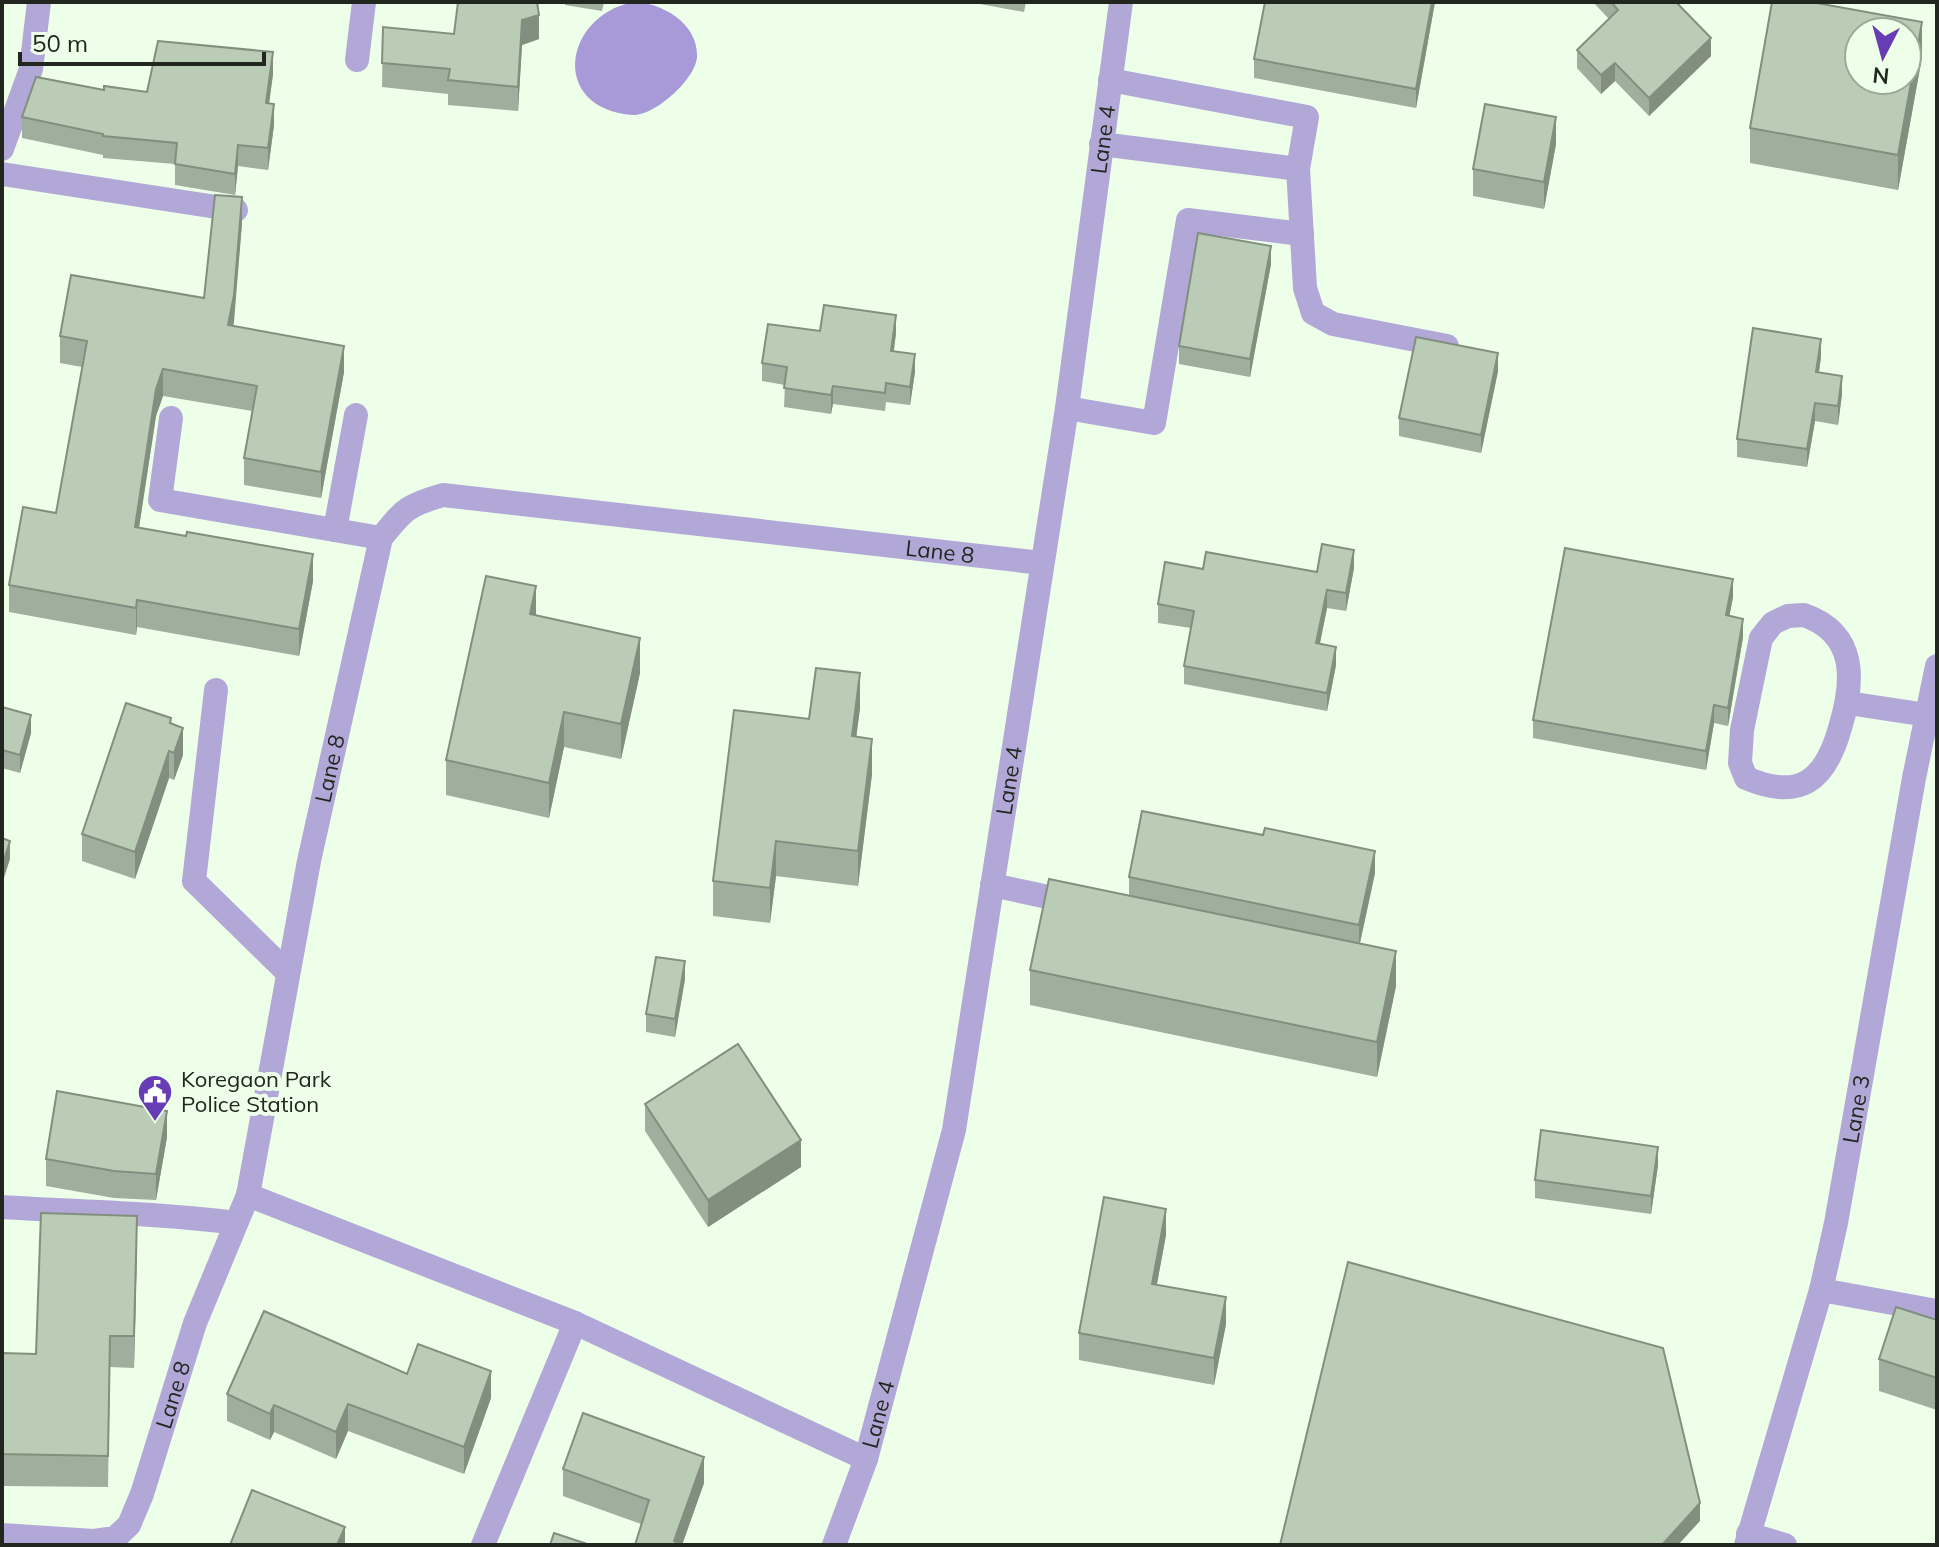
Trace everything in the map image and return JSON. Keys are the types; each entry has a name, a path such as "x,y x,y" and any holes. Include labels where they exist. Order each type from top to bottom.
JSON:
{"street":[{"path":"2,149 31,69 39,2"},
{"path":"357,60 364,2"},
{"name":"Lane 4","path":"834,1545 866,1459 954,1130 1067,408 1121,2"},
{"path":"1110,80 1307,117 1298,169 1305,288 1313,313 1333,324 1462,349"},
{"path":"1101,144 1298,169"},
{"path":"2,174 236,210"},
{"path":"1067,408 1154,423 1188,220 1302,234"},
{"path":"335,530 356,415"},
{"path":"171,418 160,500 381,538"},
{"name":"Lane 8","path":"2,1535 94,1541 115,1538 129,1525 142,1494 195,1323 248,1195 309,861 381,538 413,504 443,495 1042,563"},
{"path":"1804,615 1822,621 1836,635 1845,651 1850,674 1848,703 1835,747 1825,767 1811,780 1790,788 1764,785 1746,778 1740,763 1742,730 1761,638 1773,623 1788,616 1804,615"},
{"name":"Lane 3","path":"1747,1540 1821,1290 1836,1223 1937,666"},
{"path":"216,690 194,881 288,973"},
{"path":"1848,703 1927,715"},
{"path":"992,885 1098,907"},
{"path":"248,1195 575,1323 866,1459"},
{"path":"2,1207 115,1215 172,1215 236,1223"},
{"path":"1821,1290 1937,1311"},
{"path":"483,1545 575,1323"},
{"path":"1747,1540 1785,1545"}],"shaded area":[{"path":"633,2 666,10 685,24 696,44 697,56 683,85 663,103 642,114 633,115 606,109 588,97 578,81 575,62 580,43 591,25 609,11"}],"building":[{"path":"458,2 537,2 539,15 522,20 518,87 448,80 450,69 382,63 383,27 454,34"},
{"path":"1265,2 1432,2 1416,89 1254,59"},
{"path":"1611,2 1676,2 1711,38 1649,98 1615,63 1601,75 1577,50 1618,10"},
{"path":"1772,2 1811,2 1889,16 1843,16 1843,96 1909,96 1898,155 1750,128"},
{"path":"158,41 273,52 266,103 274,104 268,148 238,145 235,174 175,164 177,143 103,136 22,117 36,77 104,90 104,86 147,92"},
{"path":"1485,104 1556,117 1544,182 1473,169"},
{"path":"215,195 242,197 234,295 228,325 344,346 321,472 244,458 257,386 163,369 156,389 135,527 186,536 187,532 313,554 299,629 137,600 136,608 9,585 23,507 56,513 87,341 60,336 71,275 204,298"},
{"path":"1198,233 1271,246 1250,359 1179,346"},
{"path":"824,305 896,315 891,351 915,354 910,387 886,383 885,393 833,386 831,395 784,388 787,367 762,363 768,324 820,331"},
{"path":"1753,328 1821,339 1816,372 1842,376 1838,406 1815,403 1807,449 1737,439"},
{"path":"1416,337 1498,353 1481,435 1399,418"},
{"path":"1322,544 1354,550 1346,593 1327,590 1316,643 1336,647 1327,693 1184,666 1194,611 1158,604 1165,562 1203,569 1206,552 1317,572"},
{"path":"1565,548 1733,579 1726,615 1743,619 1728,708 1714,705 1706,751 1533,720"},
{"path":"486,576 536,586 530,614 640,638 621,724 564,712 549,783 446,760"},
{"path":"816,668 860,673 852,736 872,739 858,851 776,841 770,888 713,881 734,710 809,719"},
{"path":"126,703 171,718 170,723 183,728 174,753 169,751 135,852 82,834"},
{"path":"2,707 31,715 20,755 2,750"},
{"path":"1142,811 1263,835 1265,828 1375,851 1359,925 1129,877"},
{"path":"2,838 10,841 2,866"},
{"path":"1049,879 1396,951 1377,1042 1030,970"},
{"path":"656,957 685,961 675,1019 646,1014"},
{"path":"738,1044 801,1140 708,1200 645,1104"},
{"path":"57,1091 167,1111 156,1174 114,1171 46,1159"},
{"path":"1541,1130 1658,1147 1651,1196 1535,1180"},
{"path":"1104,1197 1166,1209 1152,1284 1226,1297 1214,1358 1079,1333"},
{"path":"41,1213 137,1216 134,1336 110,1336 108,1456 2,1454 2,1353 36,1354"},
{"path":"1348,1262 1663,1348 1700,1503 1662,1545 1280,1545"},
{"path":"1896,1307 1937,1320 1937,1378 1879,1359"},
{"path":"264,1311 407,1374 418,1344 491,1371 464,1447 348,1404 336,1432 274,1405 270,1414 227,1394"},
{"path":"583,1413 704,1457 674,1541 682,1545 635,1545 649,1500 563,1469"},
{"path":"252,1490 345,1527 337,1545 230,1545"},
{"path":"554,1533 590,1545 550,1545"}],"place":[{"name":"Koregaon Park Police Station","path":"155,1123"}]}
